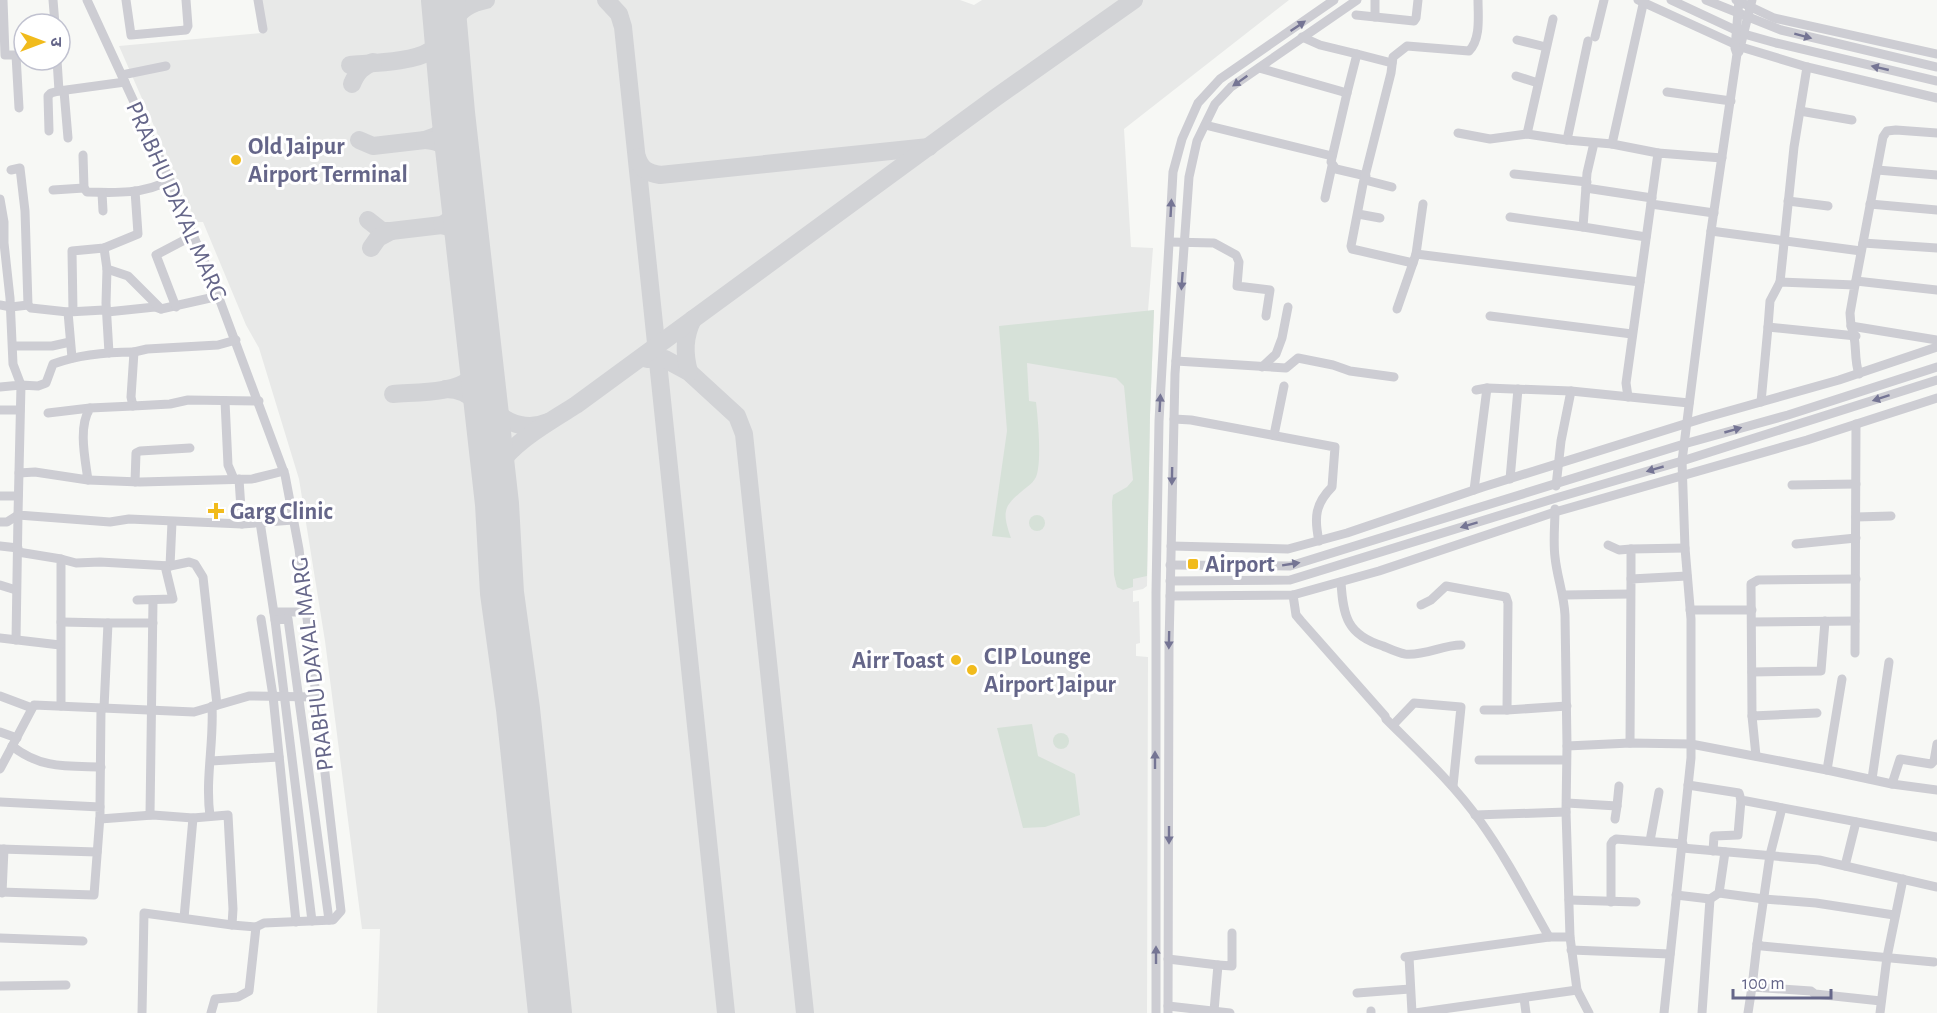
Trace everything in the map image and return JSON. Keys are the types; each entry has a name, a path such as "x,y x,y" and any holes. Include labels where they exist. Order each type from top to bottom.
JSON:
{"street":[{"path":"3,0 5,55 16,55 19,108"},
{"name":"PRABHU DAYAL MARG","path":"87,0 194,235 236,340 284,471 306,612 341,911 333,920 329,920"},
{"path":"126,0 131,35 186,30 188,26 186,0"},
{"path":"258,0 263,29"},
{"path":"1156,1013 1156,575 1160,421 1173,172 1182,139 1198,103 1220,79 1334,0"},
{"path":"1230,1013 1168,1010 1170,573 1176,359 1189,177 1197,141 1215,104 1223,95 1231,87 1357,0"},
{"path":"1375,17 1376,0"},
{"path":"1356,15 1414,21 1418,0"},
{"path":"1478,0 1477,36 1475,44 1469,51 1407,46 1393,57 1352,249 1414,258 1640,282"},
{"path":"1567,140 1591,39 1604,0"},
{"path":"1671,0 1740,32 1776,44 1937,81"},
{"path":"1706,0 1792,33 1937,67"},
{"path":"1664,1013 1691,744 1690,610 1681,477 1682,461 1711,231 1738,49 1742,15 1738,0 1751,3 1774,18 1937,54"},
{"path":"1612,144 1642,1 1738,49 1937,98"},
{"path":"1742,15 1751,3"},
{"path":"1527,134 1553,19"},
{"path":"1302,37 1320,45 1392,63"},
{"path":"1517,40 1546,46"},
{"path":"1325,198 1332,166 1330,162 1357,54"},
{"path":"49,131 48,96 51,93 124,79 166,66"},
{"path":"1761,402 1770,301 1780,282 1806,67"},
{"path":"1258,68 1347,93"},
{"path":"59,72 68,138"},
{"path":"1516,76 1538,83"},
{"path":"1666,92 1731,101"},
{"path":"1800,111 1852,120"},
{"path":"1205,125 1332,156"},
{"path":"1859,374 1855,355 1856,336 1851,326 1850,313 1883,137 1887,131 1896,130 1937,133"},
{"path":"1458,133 1490,139 1527,134 1612,144 1659,153 1722,158"},
{"path":"1583,227 1586,185 1594,143"},
{"path":"1628,397 1626,383 1632,334 1659,153"},
{"path":"83,155 84,188 87,192 135,191 155,188 170,180"},
{"path":"1332,166 1392,187"},
{"path":"11,170 20,168 25,211 28,304 31,308 70,312 104,310 107,312 155,307 161,309 219,296"},
{"path":"1877,170 1937,175"},
{"path":"1514,174 1586,185 1714,213"},
{"path":"53,190 84,188"},
{"path":"72,358 70,312 72,251 104,248 142,232 135,191"},
{"path":"102,193 103,211"},
{"path":"0,199 4,222 14,364 21,385 16,640"},
{"path":"1788,201 1828,206"},
{"path":"1397,309 1414,258 1424,204"},
{"path":"1870,204 1937,210"},
{"path":"1358,214 1380,218"},
{"path":"1510,217 1646,237"},
{"path":"1711,231 1784,241 1862,247 1937,248"},
{"path":"176,307 156,255 194,235"},
{"path":"1170,242 1214,243 1236,255 1239,262 1237,286 1270,290 1266,316"},
{"path":"104,248 107,269 109,353"},
{"path":"107,269 128,276 161,309"},
{"path":"1780,282 1855,283 1937,290"},
{"path":"0,305 28,304"},
{"path":"1262,367 1276,354 1282,338 1288,307"},
{"path":"1490,316 1632,334"},
{"path":"1851,326 1937,340"},
{"path":"1768,327 1856,336"},
{"path":"0,387 38,386 46,383 52,364 72,358 147,349 218,345 236,340"},
{"path":"13,346 52,346 70,342"},
{"path":"1171,546 1288,549 1347,533 1510,478 1859,374 1937,347"},
{"path":"133,406 131,397 134,352"},
{"path":"1163,356 1286,368 1298,358 1350,371 1394,377"},
{"path":"1156,575 1290,566 1351,549 1684,444 1788,415 1937,367"},
{"path":"1170,573 1290,580 1682,461 1937,380"},
{"path":"1274,435 1284,386"},
{"path":"1476,390 1487,388 1571,391 1689,403"},
{"path":"1474,490 1487,388"},
{"path":"1510,478 1518,389"},
{"path":"1571,391 1559,464 1554,538 1556,560 1564,595 1570,937 1577,990 1586,1010"},
{"path":"1170,596 1293,595 1456,546 1555,512 1681,477 1937,398"},
{"path":"48,413 90,408 170,404 188,400 259,401"},
{"path":"225,401 228,465 237,479 242,524"},
{"path":"88,480 84,417 90,408"},
{"path":"0,410 20,410"},
{"path":"1174,419 1191,420 1335,447 1332,487 1322,496 1314,522 1318,541"},
{"path":"1855,653 1856,424"},
{"path":"135,482 136,453 190,448"},
{"path":"19,473 35,471 88,480 135,482 237,479 264,477 284,471"},
{"path":"1792,484 1856,484"},
{"path":"0,496 18,496"},
{"path":"0,522 7,522 18,515 110,522 129,519 242,524 293,520"},
{"path":"1856,517 1891,516"},
{"path":"137,600 173,599 168,566 172,522"},
{"path":"260,522 312,921"},
{"path":"1796,544 1856,538"},
{"path":"1608,545 1619,550 1685,548"},
{"path":"0,546 76,563 168,566 192,562 197,566 203,577 214,706 208,790 210,816"},
{"path":"1630,743 1631,549"},
{"path":"61,559 62,706"},
{"path":"1631,579 1687,576"},
{"path":"1756,756 1752,716 1750,584 1758,580 1856,579"},
{"path":"1341,582 1342,604 1350,626 1370,642 1405,654 1430,652 1451,645 1461,645"},
{"path":"0,585 16,590"},
{"path":"1420,605 1431,600 1446,586 1506,597 1508,603 1507,710"},
{"path":"1564,595 1630,594"},
{"path":"1293,595 1296,615 1393,725 1453,786 1475,815 1501,852 1549,937"},
{"path":"150,815 153,600"},
{"path":"1690,610 1752,610"},
{"path":"274,616 306,612"},
{"path":"142,1013 144,913 232,926 256,927 264,923 329,920 288,619 274,616"},
{"path":"261,619 273,696 296,922"},
{"path":"1752,672 1821,671 1825,621"},
{"path":"1752,622 1855,621"},
{"path":"61,622 153,623"},
{"path":"97,852 2,849 1,893 94,895 100,819 108,623"},
{"path":"0,638 60,645"},
{"path":"1872,779 1889,662"},
{"path":"1827,770 1842,679"},
{"path":"0,696 32,708"},
{"path":"1,765 34,705 194,712 249,696 316,697"},
{"path":"1393,725 1414,703 1461,707 1453,786"},
{"path":"1484,710 1567,706"},
{"path":"1752,716 1817,713"},
{"path":"0,732 14,742 24,755 39,762 74,767 101,767"},
{"path":"1567,746 1630,743 1691,744 1892,784 1937,790"},
{"path":"1892,784 1900,759 1931,764 1934,761 1937,744"},
{"path":"211,760 279,757"},
{"path":"1479,760 1566,760"},
{"path":"1688,785 1739,793 1741,800 1738,835 1714,836 1713,851"},
{"path":"1615,819 1619,786"},
{"path":"1650,841 1659,792"},
{"path":"1741,800 1937,837"},
{"path":"0,802 100,807"},
{"path":"1475,815 1617,806"},
{"path":"1748,1013 1770,855 1782,808"},
{"path":"100,819 150,815 193,818 228,815 232,926"},
{"path":"184,918 193,818"},
{"path":"1845,866 1856,822"},
{"path":"1611,902 1612,841 1650,841 1713,851 1819,861 1937,887"},
{"path":"1719,893 1725,852"},
{"path":"1880,1013 1894,915 1903,879"},
{"path":"1676,895 1710,899 1719,893 1816,903 1894,915"},
{"path":"1701,1013 1710,899"},
{"path":"1569,900 1636,902"},
{"path":"211,1013 215,999 238,997 249,991 256,927"},
{"path":"1168,959 1232,966 1232,933"},
{"path":"1570,937 1549,937 1407,957 1413,1013 1577,990"},
{"path":"0,938 83,941"},
{"path":"1757,944 1934,962"},
{"path":"1571,950 1670,954"},
{"path":"1214,1011 1218,965"},
{"path":"0,986 66,985"},
{"path":"1752,987 1881,1001"},
{"path":"1357,993 1410,989"},
{"path":"1524,998 1526,1013"}],"shaded area":[{"path":"258,0 960,0 974,5 982,0 1289,0 1124,129 1131,247 1153,248 1148,311 1154,310 1147,586 1133,591 1133,602 1139,601 1140,643 1136,644 1136,656 1148,657 1147,1013 377,1013 380,929 362,929 325,641 299,479 259,348 246,325 203,222 196,222 119,46 261,33"},
{"path":"1154,310 1147,576 1133,579 1133,587 1123,590 1117,587 1114,575 1112,502 1113,495 1127,487 1133,480 1124,386 1116,378 1027,363 1029,401 1036,402 1037,409 1038,470 1033,481 1013,499 1007,509 1006,520 1011,538 992,536 1007,431 999,326"},
{"path":"1037,515 1043,517 1045,523 1043,529 1037,531 1031,529 1029,523 1031,517"},
{"path":"1032,724 1038,756 1075,774 1080,815 1045,827 1023,828 997,728"},
{"path":"1061,733 1067,735 1069,741 1067,747 1061,749 1055,747 1053,741 1055,735"}],"taxiway":[{"path":"449,62 449,40 453,22 465,8 486,0"},
{"path":"606,0 619,14 623,27 726,1013"},
{"path":"497,504 495,483 497,471 510,452 520,443 543,425 576,405 995,98 1134,0"},
{"path":"350,65 423,55 440,40 446,27"},
{"path":"352,84 360,70 373,62"},
{"path":"359,140 373,146 425,140 436,136 443,130 453,113"},
{"path":"425,140 444,145 459,158"},
{"path":"637,157 645,170 660,175 929,147"},
{"path":"368,220 382,231 442,225 456,216 464,201"},
{"path":"442,225 456,229 466,237"},
{"path":"371,248 378,238 391,231"},
{"path":"689,372 686,345 693,319"},
{"path":"393,394 445,390 464,383 475,372 480,352"},
{"path":"647,359 665,359 689,372 737,416 744,434 805,1013"},
{"path":"481,374 488,402 501,417 519,425 529,426 548,422"},
{"path":"446,389 458,390 473,399 481,414 488,443"}],"runway":[{"path":"443,0 453,113 497,504 502,593 518,709 550,1013"}],"place":[{"name":"Old Jaipur Airport Terminal","path":"236,160"},
{"name":"Garg Clinic","path":"216,511"},
{"name":"Airport","path":"1193,564"},
{"name":"Airr Toast","path":"956,660"},
{"name":"CIP Lounge Airport Jaipur","path":"972,670"}]}
